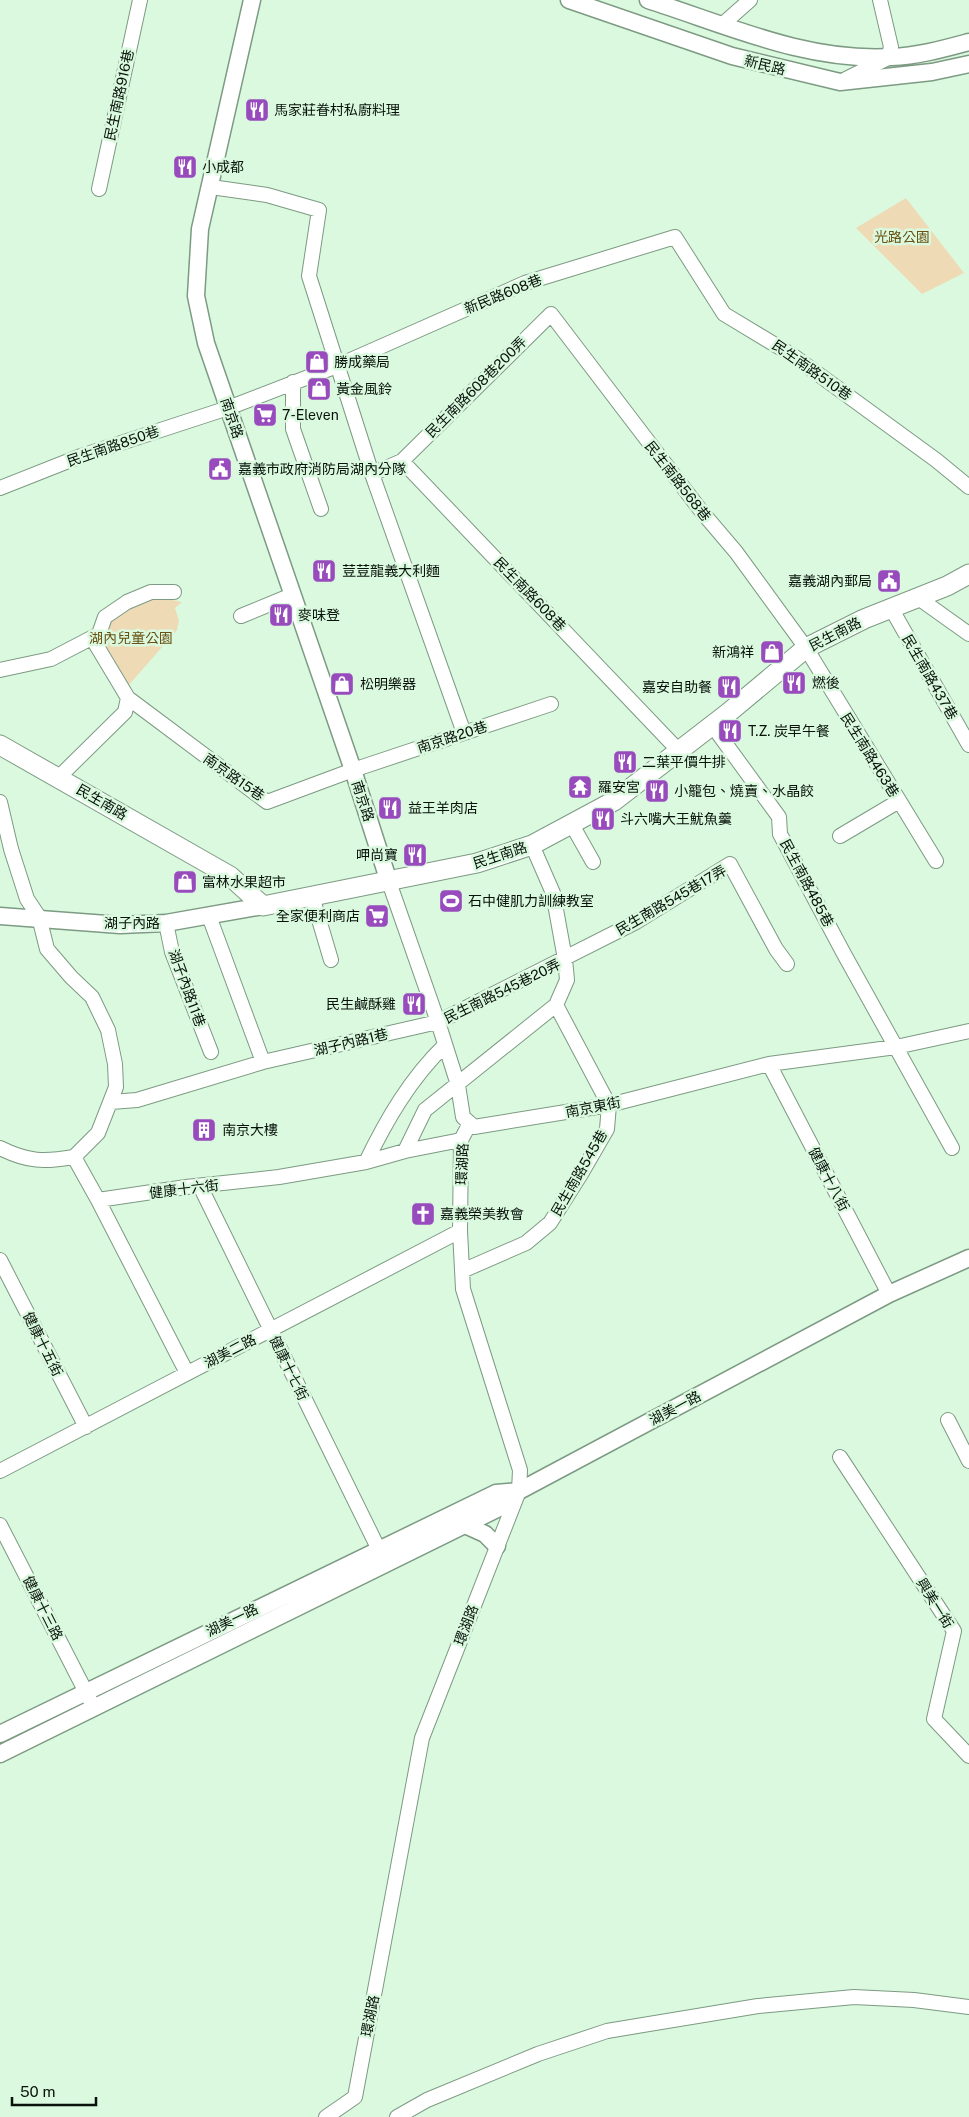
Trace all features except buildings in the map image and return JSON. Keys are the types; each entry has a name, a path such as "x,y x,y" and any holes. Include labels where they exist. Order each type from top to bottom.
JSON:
{"main road":[{"name":"民生南路","path":"0,745 230,876 263,906 477,863 532,845 614,801 680,751 806,648 891,608 947,586 969,574"}],"street":[{"name":"民生南路916巷","path":"99,189 140,0"},
{"name":"南京路","path":"252,0 200,229 196,296 206,343 354,770 389,882"},
{"name":"新民路","path":"569,0 732,56 840,82 932,72 969,64"},
{"path":"723,24 750,0"},
{"path":"840,82 888,58 891,47 880,0"},
{"name":"新民路","path":"654,1 723,24 757,38 791,47 854,57 888,58 926,53 969,42"},
{"path":"211,187 267,195 319,210 309,276 372,474 464,733"},
{"name":"新民路608巷","path":"293,382 337,366 525,283 675,237"},
{"name":"民生南路510巷","path":"675,237 724,314 792,355 936,460 969,487"},
{"name":"民生南路608巷200弄","path":"402,461 551,314"},
{"name":"民生南路568巷","path":"551,314 702,512 736,552 806,648"},
{"path":"293,382 293,429 321,510"},
{"name":"民生南路850巷","path":"0,488 81,456 228,408 293,382"},
{"path":"372,474 402,461"},
{"name":"民生南路608巷","path":"402,461 680,751"},
{"path":"0,670 51,659 99,634 105,617 127,602 151,592 174,592"},
{"path":"241,616 292,595"},
{"path":"917,597 969,634"},
{"name":"民生南路437巷","path":"891,608 969,745"},
{"name":"南京路15巷","path":"92,638 128,698 266,802 354,770"},
{"name":"民生南路463巷","path":"806,648 936,861"},
{"path":"59,777 125,712 128,698"},
{"name":"南京路20巷","path":"354,770 551,704"},
{"name":"民生南路485巷","path":"712,725 779,817 780,834 952,1148"},
{"path":"840,836 899,801"},
{"path":"0,802 11,850 24,891 38,917 47,950 92,997 108,1030 115,1064 116,1087 98,1133 74,1157 46,1162 30,1160 0,1148"},
{"path":"571,823 593,862"},
{"path":"406,1151 415,1127 425,1110 556,1005 567,980 553,893 532,845"},
{"name":"民生南路545巷17弄","path":"565,960 636,922 730,864 776,949 787,964"},
{"path":"389,882 458,1084 463,1117 470,1123"},
{"path":"312,896 331,960"},
{"name":"湖子內路","path":"0,916 38,917 120,925 166,924 263,906"},
{"path":"209,916 263,1062"},
{"name":"湖子內路11巷","path":"166,924 172,952 210,1052"},
{"name":"民生南路545巷20弄","path":"438,1022 565,960"},
{"path":"556,1005 609,1105"},
{"name":"湖子內路1巷","path":"111,1102 137,1100 263,1062 438,1022"},
{"name":"南京東街","path":"470,1123 474,1127 609,1105 769,1064 896,1047 969,1031"},
{"name":"民生南路545巷20弄","path":"366,1162 385,1123 398,1102 429,1060 445,1045"},
{"name":"健康十八街","path":"769,1064 889,1294"},
{"name":"民生南路545巷","path":"462,1271 526,1243 550,1223 582,1174 607,1129 609,1105"},
{"name":"環湖路","path":"326,2117 355,2097 422,1738 519,1491 520,1470 463,1289 460,1231 461,1140 470,1123"},
{"name":"健康十六街","path":"98,1200 279,1177 366,1162 406,1151 461,1140"},
{"path":"74,1157 187,1373"},
{"name":"健康十七街","path":"200,1186 382,1557"},
{"name":"湖美二路","path":"0,1471 460,1231"},
{"name":"湖美一路","path":"0,1734 85,1690 382,1557 519,1491 889,1294 969,1258"},
{"name":"健康十五街","path":"0,1260 86,1426"},
{"path":"948,1420 969,1461"},
{"name":"興美一街","path":"840,1457 954,1631 934,1719 969,1756"},
{"path":"0,1754 382,1557 465,1525 500,1500"},
{"name":"健康十三路","path":"0,1525 85,1690"},
{"path":"465,1525 485,1534 497,1546"},
{"path":"85,1690 93,1707"},
{"path":"397,2117 427,2100 538,2054 607,2031 758,2006 854,1997 914,2000 969,2007"}],"green space":[{"name":"光路公園","path":"906,198 964,273 922,294 856,228"},
{"name":"湖內兒童公園","path":"152,596 182,602 175,608 179,621 177,630 128,686 99,640 108,619"}],"place":[{"name":"馬家莊眷村私廚料理","path":"257,110"},
{"name":"小成都","path":"185,167"},
{"name":"勝成藥局","path":"317,362"},
{"name":"黃金風鈴","path":"319,389"},
{"name":"7-Eleven","path":"265,415"},
{"name":"嘉義市政府消防局湖內分隊","path":"220,469"},
{"name":"荳荳龍義大利麵","path":"324,571"},
{"name":"嘉義湖內郵局","path":"889,581"},
{"name":"麥味登","path":"281,615"},
{"name":"新鴻祥","path":"772,652"},
{"name":"燃後","path":"794,683"},
{"name":"松明樂器","path":"342,684"},
{"name":"嘉安自助餐","path":"729,687"},
{"name":"T.Z. 炭早午餐","path":"730,731"},
{"name":"二葉平價牛排","path":"625,762"},
{"name":"羅安宮","path":"580,787"},
{"name":"小籠包、燒賣、水晶餃","path":"657,791"},
{"name":"益王羊肉店","path":"390,808"},
{"name":"斗六嘴大王魷魚羹","path":"603,819"},
{"name":"呷尚寶","path":"415,855"},
{"name":"富林水果超市","path":"185,882"},
{"name":"石中健肌力訓練教室","path":"451,901"},
{"name":"全家便利商店","path":"377,916"},
{"name":"民生鹹酥雞","path":"414,1004"},
{"name":"南京大樓","path":"204,1130"},
{"name":"嘉義榮美教會","path":"423,1214"}]}
